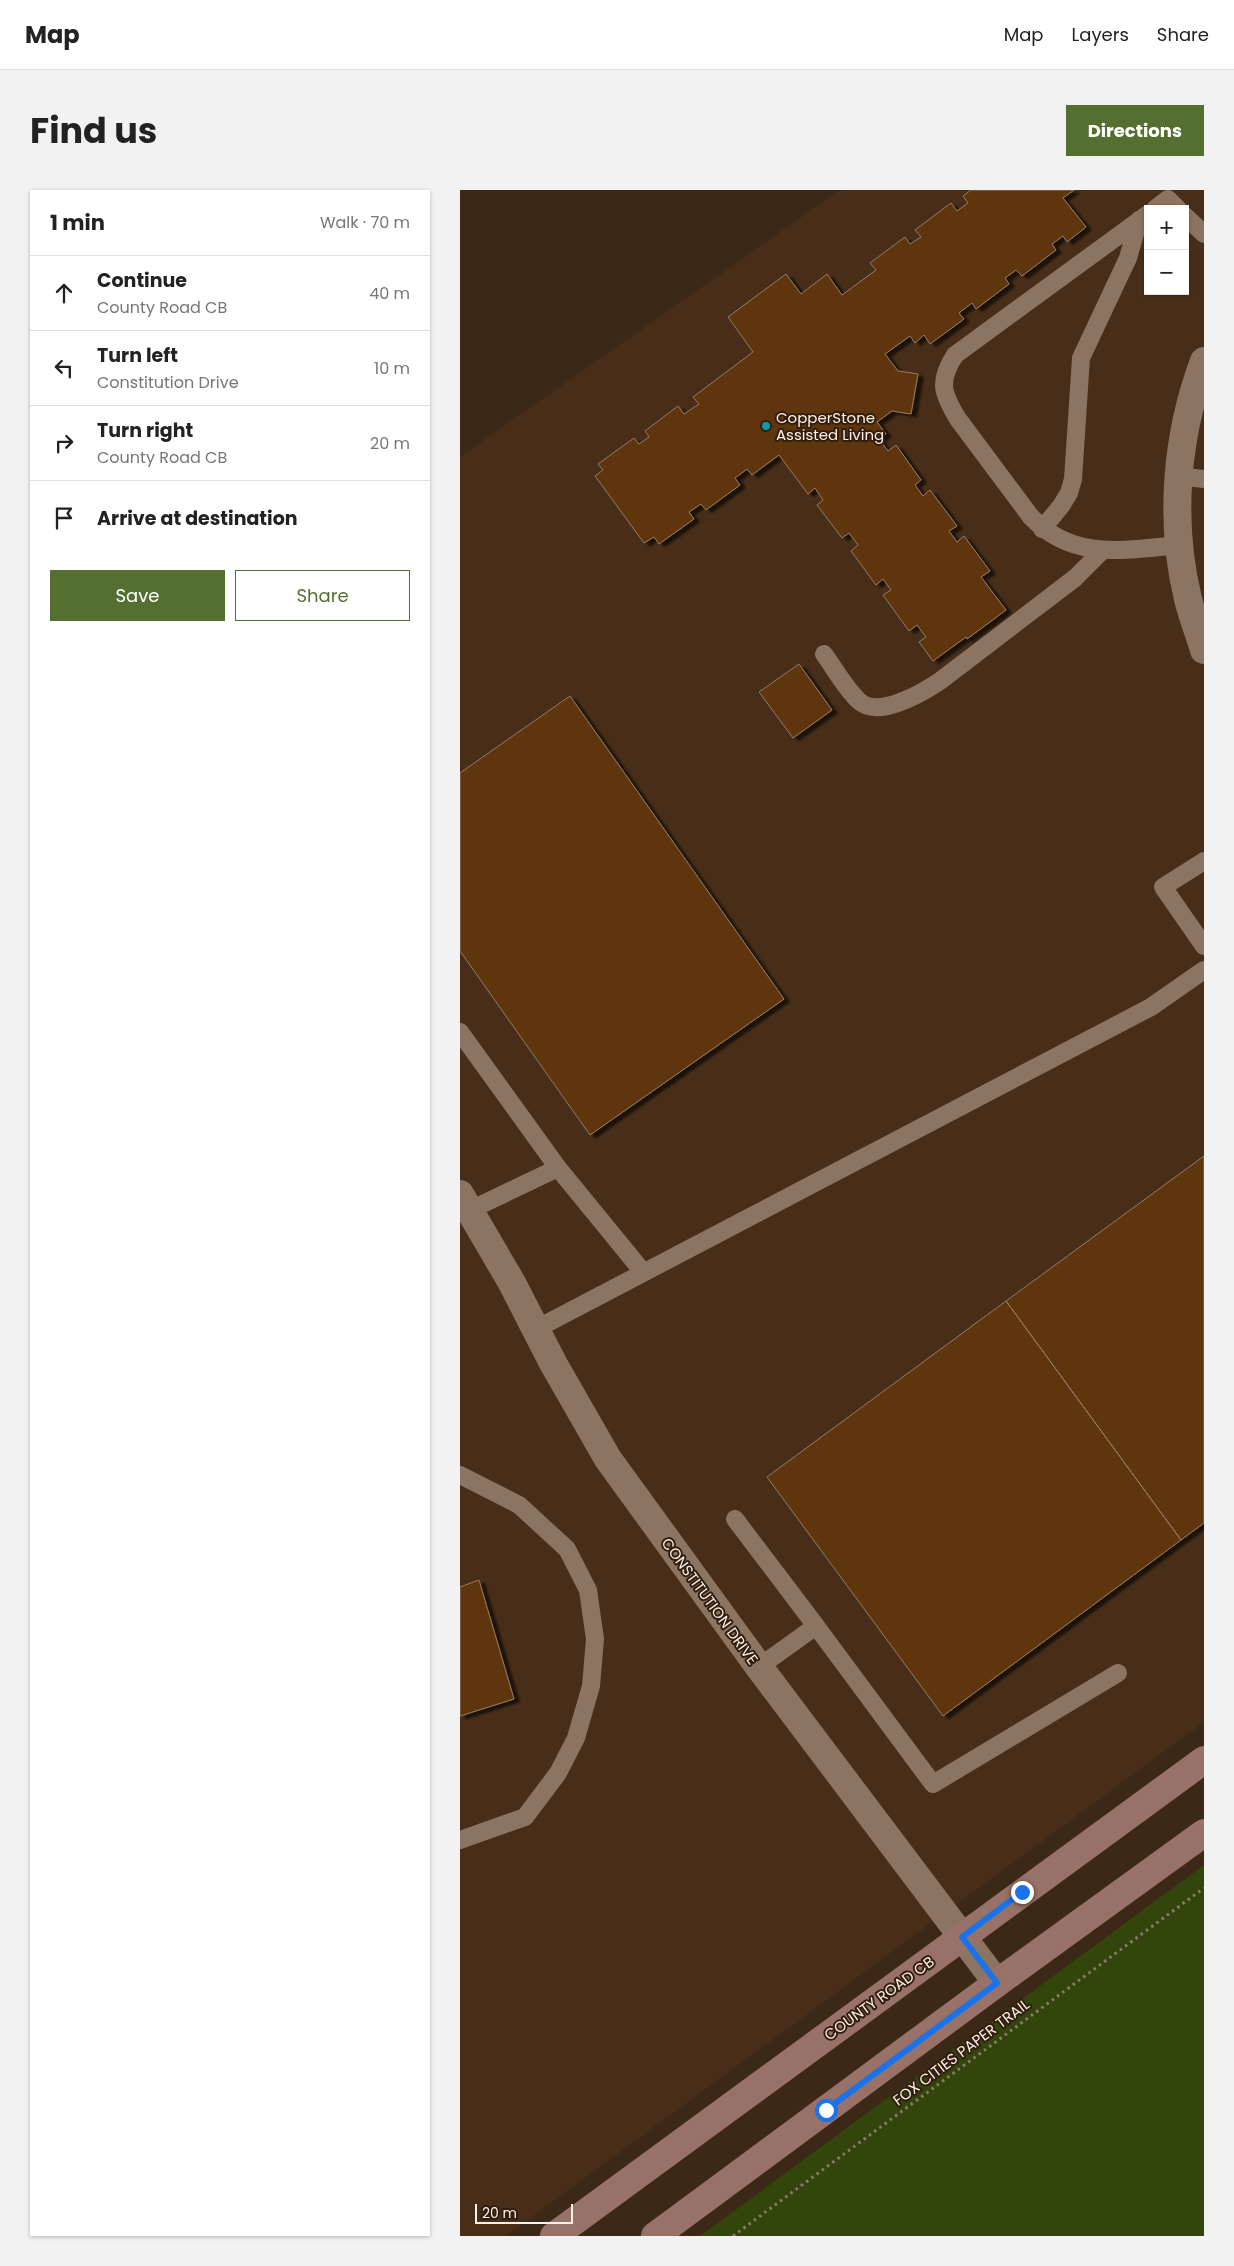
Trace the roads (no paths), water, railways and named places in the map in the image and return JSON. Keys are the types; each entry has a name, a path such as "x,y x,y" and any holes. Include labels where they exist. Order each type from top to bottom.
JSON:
{"main road":[{"name":"COUNTY ROAD CB","path":"554,2236 1204,1760"},
{"path":"655,2236 997,1983 1204,1833"}],"street":[{"path":"1204,361 1198,378 1191,477 1179,545 1188,598 1204,650"},
{"name":"CONSTITUTION DRIVE","path":"465,1202 608,1459 759,1667 997,1983"}],"lane":[{"path":"1143,217 955,355 946,370 942,386 948,403 1031,517 1042,529 1055,538 1070,544 1103,550 1179,545"},
{"path":"1042,529 1069,493 1073,479 1081,358 1128,258 1143,217"},
{"path":"1189,220 1204,234"},
{"path":"824,654 858,701 867,706 883,706 902,701 922,693 940,681 1075,578 1103,550"},
{"path":"1204,861 1163,887 1204,946"},
{"path":"536,1328 1151,1007 1204,970"},
{"path":"460,1032 558,1168 643,1272"},
{"path":"465,1202 558,1168"},
{"path":"460,1475 519,1505 567,1549 588,1590 595,1639 591,1686 576,1738 558,1773 525,1817 460,1840"},
{"path":"735,1519 933,1784 1118,1673"},
{"path":"759,1667 816,1626"}],"place":[{"name":"CopperStone Assisted Living","path":"766,426"}]}
